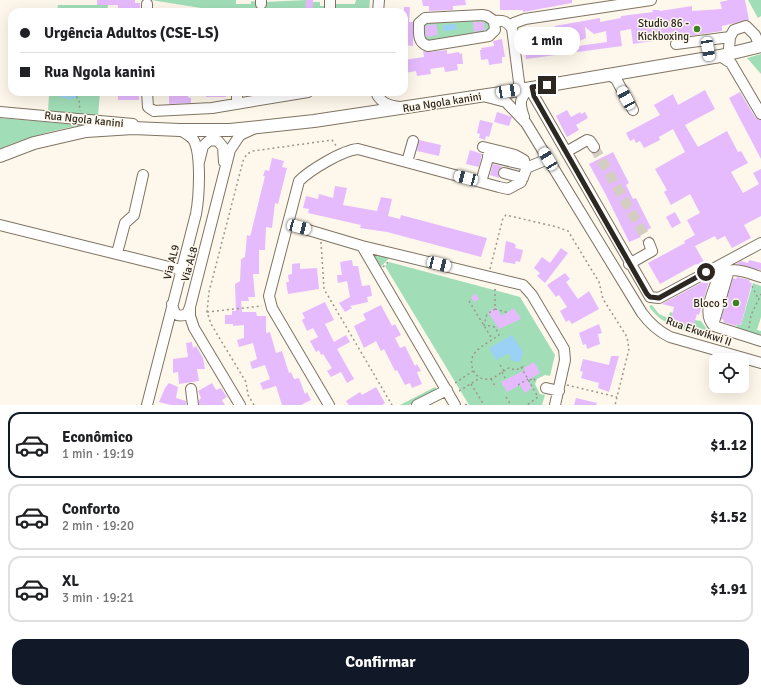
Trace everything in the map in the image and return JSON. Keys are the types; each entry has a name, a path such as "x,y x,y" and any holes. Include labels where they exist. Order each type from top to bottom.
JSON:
{"main road":[{"name":"Rua Ngola kanini","path":"0,156 34,143 86,131 133,128 174,130 253,129 406,108 720,56 760,46"}],"street":[{"path":"512,28 515,23 525,19 626,2 650,0"},
{"path":"494,21 495,30 489,36 428,46 422,44 419,37 419,23 425,18 482,15 487,16 494,21 502,20 512,28 526,88 534,96 629,264 650,297 659,298 761,242"},
{"path":"720,56 729,48 730,37 734,30 746,26 755,35 760,46"},
{"path":"676,44 730,37"},
{"path":"707,40 720,56 731,63 761,114"},
{"path":"620,86 622,76 631,71"},
{"path":"608,74 616,79 633,110"},
{"name":"Rua Ekwikwi II","path":"526,88 520,101 526,123"},
{"path":"147,96 148,107 154,111 212,108 282,96"},
{"path":"237,96 237,103"},
{"path":"378,96 380,100 385,103 406,108"},
{"name":"Rua Ekwikwi II","path":"475,96 491,97 506,102 526,123 642,314 651,325 670,337 761,363"},
{"name":"Rua Ngola kanini","path":"0,112 79,118 174,130"},
{"name":"Via AL8","path":"240,405 194,328 190,316 190,307 208,243 224,172 234,142 240,135 253,129"},
{"name":"Via AL9","path":"147,405 200,193 194,142 188,135 174,130"},
{"path":"198,168 204,146 210,140 218,141 223,146 224,172"},
{"path":"566,152 587,140 590,141 594,147"},
{"path":"407,162 413,141"},
{"path":"329,405 269,302 269,296 299,180 352,150 358,150 407,162 508,189 516,186 523,178 526,166"},
{"path":"480,182 487,151 526,166 548,159"},
{"path":"504,173 523,178"},
{"path":"117,253 125,223 134,216 144,175"},
{"path":"288,224 362,246 522,285 532,295 564,349 565,360 563,388 555,405"},
{"path":"0,225 181,270"},
{"path":"189,238 195,232 200,232 206,236 208,243"},
{"path":"629,264 652,250 649,243"},
{"path":"362,246 446,390 452,404"},
{"path":"761,277 744,272 729,270 721,273 718,277 708,308 709,318 716,327 761,341"},
{"path":"172,304 174,312 177,316 187,314 190,307"},
{"path":"546,388 563,388"},
{"path":"192,389 193,405"},
{"path":"417,405 446,390"}],"path":[{"path":"76,96 80,104"},
{"path":"254,405 248,395 246,382 211,324 207,312 209,292 243,161 247,154 259,149 332,140 342,155"},
{"path":"490,269 503,218 506,214 568,231 599,282 603,299 627,337 629,343 629,349 615,405"},
{"path":"320,239 324,289 392,405"},
{"path":"382,268 392,258"},
{"path":"752,286 759,300"},
{"path":"495,289 495,310"},
{"path":"749,331 751,316 761,294"},
{"path":"470,301 491,337"},
{"path":"207,312 262,305"},
{"path":"484,325 487,314 495,310 509,313"},
{"path":"480,378 473,371 471,361 475,352 499,336 495,327 484,325"},
{"path":"500,365 505,378"},
{"path":"459,391 480,378 491,379 509,368 516,370 526,365"},
{"path":"521,367 538,397 527,405"},
{"path":"455,383 473,371"},
{"path":"518,385 534,378 535,381"},
{"path":"491,379 495,386"},
{"path":"471,384 484,405"},
{"path":"563,388 617,397"},
{"path":"506,397 511,405"}],"green space":[{"path":"151,0 236,0 236,4 251,4 251,1 257,2 257,7 265,8 201,8"},
{"path":"306,0 306,2 320,2 320,6 326,6 326,8 265,8 265,2"},
{"path":"356,0 370,0 369,8 334,8 335,4 355,4"},
{"path":"748,0 761,0 761,16 758,18"},
{"path":"58,5 108,5 108,8 58,8"},
{"path":"486,18 491,27 488,33 431,42 424,41 423,23 425,21"},
{"path":"761,54 761,74 747,58"},
{"path":"49,96 100,96 98,116 48,111"},
{"path":"0,118 82,125 40,134 0,149"},
{"path":"377,253 391,256 380,268 374,258"},
{"path":"389,262 520,297 555,355 550,376 545,375 537,379 535,384 540,394 545,395 542,405 469,405 385,266"},
{"path":"753,283 761,286 761,317 757,330 761,331 761,335 736,328 737,324 741,325"},
{"path":"652,305 659,314 668,318 670,312 673,313 671,320 693,327 695,320 701,321 709,332 707,337 675,327 661,319 649,306"},
{"path":"435,387 437,391 409,405 400,405"}],"water":[{"path":"456,24 456,30 444,31 443,25"},
{"path":"59,96 78,96 71,99"},
{"path":"512,335 523,352 520,362 510,360 511,355 507,354 496,360 489,348"}],"building":[{"path":"97,0 135,0 135,3 140,3 140,8 118,8 118,5 97,5"},
{"path":"306,0 313,0 313,8 305,8"},
{"path":"422,0 465,0 466,5 453,6 453,10 429,11 429,6 423,6"},
{"path":"500,0 572,0 572,3 523,12 523,10 500,10"},
{"path":"729,0 745,0 749,20 722,26 722,31 633,44 631,29 620,31 622,46 526,59 525,50 521,50 519,31 532,30 532,32 555,28 555,26 600,18 600,22 621,18 621,16 653,12 652,10 660,11 692,6 692,11 722,9 720,2","holes":["585,27 594,34 606,31 607,42 564,48 586,38"]},
{"path":"410,7 409,22 413,22 413,46 408,45 408,8 404,8"},
{"path":"473,22 484,22 485,30 474,32"},
{"path":"436,24 438,35 426,37 425,26"},
{"path":"502,39 505,57 502,57 502,63 489,65 488,59 481,60 481,48 494,46 493,41"},
{"path":"447,50 447,54 462,53 463,64 457,64 458,70 445,72 444,67 430,69 431,74 417,76 416,71 408,72 408,59 424,57 423,51 429,52"},
{"path":"705,90 715,109 685,125 698,147 727,131 738,152 741,151 748,163 731,172 743,193 759,184 753,173 761,169 761,216 744,225 751,238 732,248 725,236 717,240 715,236 695,246 704,262 698,265 696,264 660,284 648,263 685,243 684,241 695,235 687,220 700,213 690,194 671,205 664,192 667,190 655,169 685,152 673,129 659,137 660,140 644,148 640,141 636,143 634,139 630,141 626,133 660,115 654,105 673,94 678,105"},
{"path":"740,92 755,117 761,120 761,159 729,98"},
{"path":"118,96 139,96 139,100 118,100"},
{"path":"169,96 188,96 191,98 191,103 169,104"},
{"path":"206,96 226,96 226,97"},
{"path":"567,110 571,117 580,112 581,114 585,112 588,118 576,125 579,130 567,137 556,116"},
{"path":"497,112 512,117 509,126 494,122"},
{"path":"480,120 493,123 489,137 486,136 485,140 479,138 480,134 477,133"},
{"path":"419,140 441,145 439,156 417,151"},
{"path":"470,150 482,154 479,167 466,164"},
{"path":"613,152 629,183 626,185 633,199 636,198 651,228 639,234 641,237 629,242 589,164"},
{"path":"272,158 284,161 282,167 287,168 278,204 275,203 272,228 266,227 265,250 259,250 259,274 253,274 255,297 248,297 249,301 241,301 242,312 256,312 257,316 266,316 266,333 270,332 276,353 282,351 289,373 291,372 294,379 299,378 305,394 307,392 311,400 301,405 282,405 276,386 263,390 260,383 270,379 265,365 252,369 250,362 257,359 253,343 239,347 237,340 244,338 244,325 233,326 233,324 225,324 225,315 232,315 232,311 236,311 235,284 240,281 241,259 245,257 247,235 250,236 251,233 265,176 263,176 265,170 269,171"},
{"path":"493,164 502,166 498,171 499,178 490,175"},
{"path":"335,186 347,188 343,205 377,211 381,197 392,199 388,216 400,219 401,215 487,238 481,257 387,232 360,228 361,225 308,213 309,209 303,208 306,196 318,199 319,194 333,198"},
{"path":"675,212 681,223 672,228 666,217"},
{"path":"506,241 516,245 515,248 523,250 520,262 516,261 515,264 503,262"},
{"path":"561,248 568,253 545,283 537,276 540,273 534,268 542,257 550,263"},
{"path":"352,260 353,266 358,266 362,286 370,285 372,296 367,297 368,302 350,306 352,308 345,312 339,303 350,297 347,281 338,283 337,275 342,275 340,262"},
{"path":"749,260 761,263 761,270 736,264 741,261 748,263"},
{"path":"300,263 300,269 317,268 319,289 288,294 286,282 289,282 288,275 292,274 292,264"},
{"path":"565,273 570,279 566,282 578,299 589,291 599,309 572,324 569,320 566,322 560,311 567,307 559,295 556,297 547,285"},
{"name":"Bloco 5","path":"737,277 750,280 749,282 752,283 741,325 737,324 736,326 723,322 724,320 721,319 733,278 736,279"},
{"path":"710,278 699,315 697,314 693,327 671,320 674,307 662,304"},
{"path":"476,294 479,299 474,302 471,297"},
{"path":"325,302 334,320 325,324 334,342 346,335 350,342 337,349 354,379 347,383 341,372 331,377 327,371 332,368 323,354 321,355 319,350 316,352 310,341 318,337 313,328 307,331 302,320 305,318 302,313"},
{"path":"381,305 392,326 395,324 401,335 395,338 400,348 405,346 415,366 417,364 421,371 417,372 422,384 412,388 410,383 405,385 397,370 395,371 384,349 381,351 376,341 364,348 354,326 366,320 363,314"},
{"path":"496,307 502,316 514,308 521,319 499,329 488,312"},
{"path":"599,324 602,333 598,334 600,344 587,349 586,344 583,345 579,333"},
{"path":"192,342 193,348 196,346 203,358 205,369 197,369 199,381 179,384 178,372 173,373 173,359 188,357 186,343"},
{"path":"611,356 619,356 609,392 598,388 599,383 581,378 583,372 580,371 583,359 609,365"},
{"path":"534,362 540,373 528,380 532,388 525,393 520,385 507,392 501,382 525,370 524,368"},
{"path":"169,383 178,387 176,398 186,401 186,405 171,405 159,402 165,388"},
{"path":"212,383 216,390 221,388 227,397 222,400 225,405 199,405 199,400 201,398 198,391"},
{"path":"376,387 385,403 382,405 349,405 346,401 360,392 362,395"},
{"path":"576,398 597,403 596,405 574,405"}],"tunnel":[{"path":"594,147 649,243"}],"place":[{"name":"Studio 86 - Kickboxing","path":"697,29"},
{"name":"Bloco 5","path":"736,303"}],"route":[{"path":"547,85 532,87 532,93 647,294 650,297 659,298 706,272"}]}
